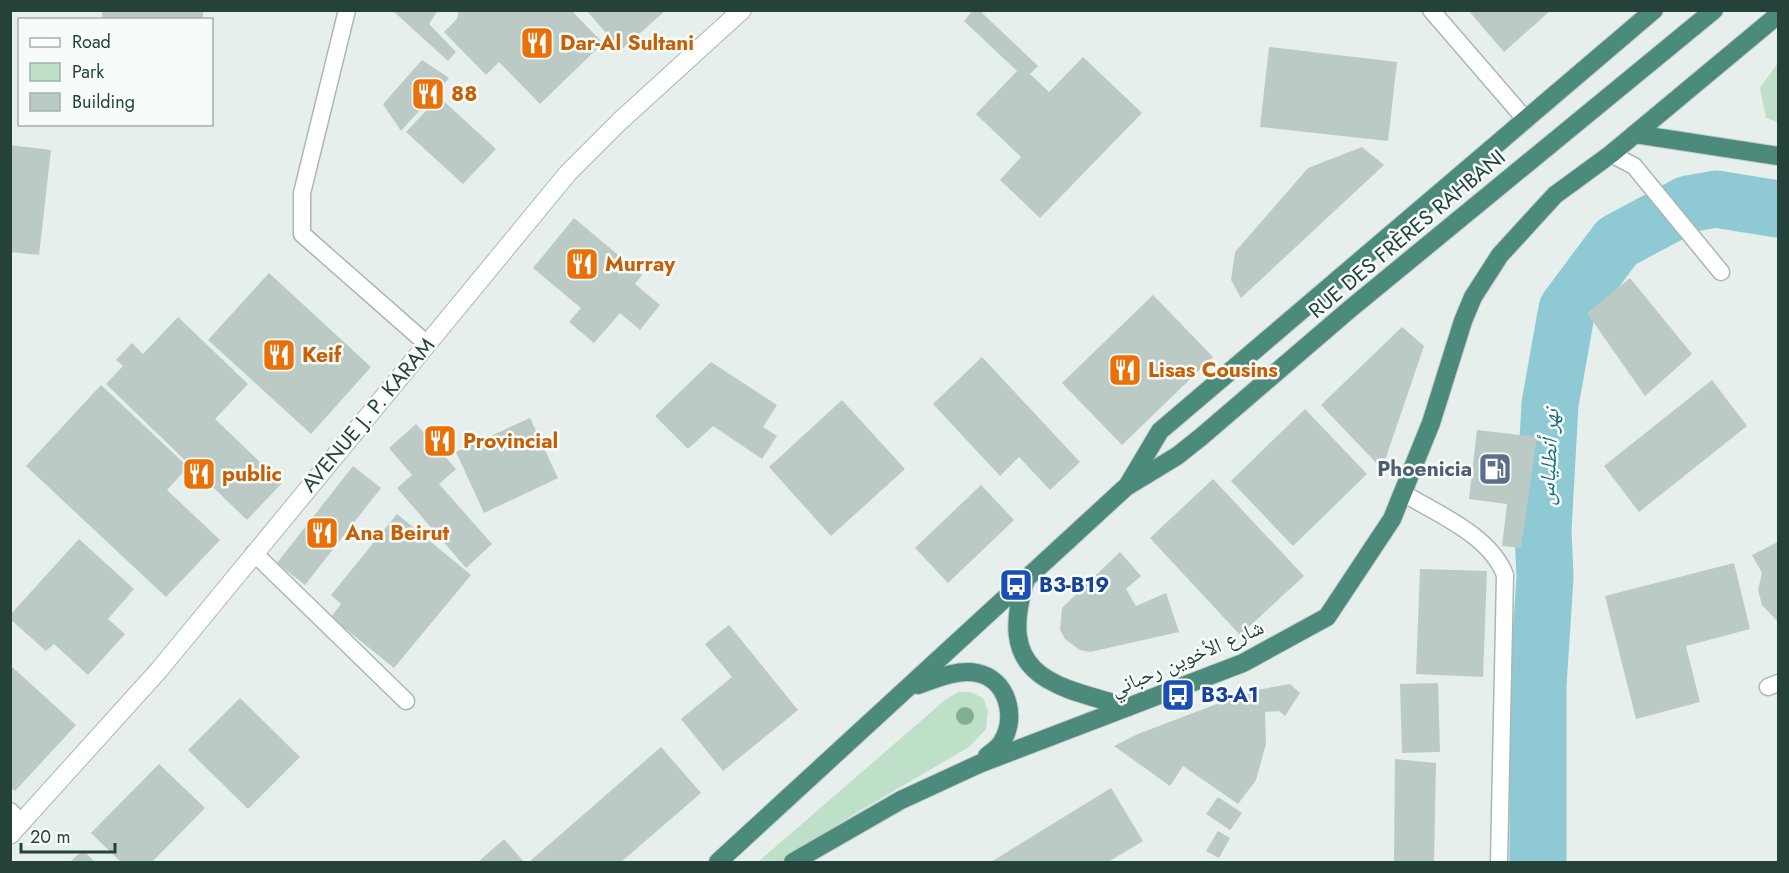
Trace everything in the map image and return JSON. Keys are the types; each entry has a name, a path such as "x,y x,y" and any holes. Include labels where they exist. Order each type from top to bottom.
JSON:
{"highway":[{"path":"718,862 909,689 1126,487 1160,431 1654,10"},
{"name":"RUE DES FRÈRES RAHBANI","path":"1126,487 1177,456 1350,309 1714,10"},
{"path":"1635,134 1779,15"},
{"path":"1635,134 1779,156"},
{"name":"شارع الأخوين رحباني","path":"793,862 901,800 979,764 1243,663 1327,617 1392,519 1431,423 1463,321 1485,276 1538,210 1635,134"},
{"path":"1026,580 1017,611 1016,631 1017,643 1025,658 1046,678 1063,687 1128,707"},
{"path":"909,689 934,679 967,673 976,673 995,683 1009,707 1010,720 1002,743 979,764"}],"street":[{"name":"AVENUE J. P. KARAM","path":"14,823 159,670 568,173 620,121 742,10"}],"lane":[{"path":"347,10 302,193 302,234 427,344"},
{"path":"1431,10 1526,120"},
{"path":"1611,154 1634,166 1721,272"},
{"path":"1403,493 1477,539 1500,561 1505,575 1499,862"},
{"path":"254,553 406,701"}],"green space":[{"path":"1778,63 1778,122 1766,118 1760,88"},
{"path":"958,692 970,692 983,698 988,711 986,729 969,747 856,813 781,862 758,862 945,700"}],"building":[{"path":"102,10 203,10 203,18 102,18"},
{"path":"392,10 438,10 429,24 456,52 448,61"},
{"path":"459,10 571,10 603,43 540,104 499,62 486,75 444,32 457,19"},
{"path":"586,10 666,10 621,50"},
{"path":"973,10 979,10 1038,66 1030,74 1049,92 1083,57 1142,113 1040,218 1000,180 1021,157 976,114 1017,71 964,21"},
{"path":"1468,10 1551,10 1504,52"},
{"path":"1269,47 1397,62 1388,141 1260,127"},
{"path":"422,60 449,78 401,131 383,104"},
{"path":"439,97 496,149 463,184 406,132"},
{"path":"10,145 51,150 39,255 10,252"},
{"path":"1362,147 1384,165 1241,298 1231,280 1235,252 1308,168"},
{"path":"574,218 642,275 635,284 660,305 640,330 620,313 594,343 569,322 581,308 533,268"},
{"path":"269,273 371,367 311,434 208,340"},
{"path":"1630,278 1692,354 1645,396 1587,313"},
{"path":"1153,295 1213,357 1122,445 1062,383"},
{"path":"178,317 248,384 215,419 282,483 247,520 106,384 123,366 116,360 132,343 143,354"},
{"path":"1402,327 1424,346 1382,469 1321,405"},
{"path":"982,357 1080,462 1050,490 1019,457 1000,476 933,404"},
{"path":"711,362 777,405 763,427 777,436 762,459 713,426 688,449 655,416"},
{"path":"1712,380 1747,426 1639,512 1604,466"},
{"path":"101,385 188,467 167,490 220,540 166,597 26,466"},
{"path":"842,400 905,469 831,536 769,467"},
{"path":"1305,409 1367,474 1293,546 1231,481"},
{"path":"530,418 558,478 484,513 456,452"},
{"path":"416,424 456,469 439,484 492,544 466,568 397,488 412,475 389,448"},
{"path":"1477,430 1537,437 1521,548 1502,546 1507,504 1469,499"},
{"path":"353,466 381,488 305,585 277,563"},
{"path":"1213,479 1304,576 1240,635 1150,538"},
{"path":"981,485 1014,520 948,583 915,548"},
{"path":"397,514 471,575 394,668 331,617 341,604 331,595"},
{"path":"79,539 134,589 108,619 125,634 88,675 54,644 46,651 10,619 10,615"},
{"path":"1778,542 1778,622 1762,605 1758,590 1762,573 1752,555"},
{"path":"1120,552 1141,576 1126,589 1136,606 1166,593 1179,632 1090,652 1080,650 1065,639 1060,630 1062,608"},
{"path":"1734,563 1750,629 1686,646 1700,702 1636,719 1605,596"},
{"path":"1420,569 1487,571 1483,677 1416,674"},
{"path":"729,625 798,710 723,771 681,719 732,677 705,644"},
{"path":"10,665 76,725 15,791 10,787"},
{"path":"1438,683 1440,752 1402,753 1400,684"},
{"path":"1290,684 1300,693 1285,716 1279,711 1265,712 1266,744 1256,780 1238,804 1183,766 1170,786 1114,746 1138,734 1251,691"},
{"path":"240,698 300,757 248,809 188,750"},
{"path":"661,747 701,793 621,862 529,862"},
{"path":"1395,759 1436,763 1434,862 1394,862"},
{"path":"159,764 205,808 152,862 121,862 91,833"},
{"path":"1111,788 1143,841 1108,862 991,862"},
{"path":"1218,797 1242,813 1230,830 1206,814"},
{"path":"1218,831 1230,838 1219,858 1206,851"},
{"path":"504,839 524,862 478,862"},
{"path":"83,850 95,862 70,862"}],"waterway":[{"name":"نهر أنطلياس","path":"1538,862 1538,686 1545,577 1543,531 1550,404 1567,309 1617,242 1688,204 1716,199 1778,209"}],"place":[{"name":"Dar-Al Sultani","path":"537,43"},
{"name":"88","path":"428,94"},
{"name":"Murray","path":"582,264"},
{"name":"Keif","path":"279,355"},
{"name":"Lisas Cousins","path":"1125,370"},
{"name":"Provincial","path":"440,441"},
{"name":"Phoenicia","path":"1495,469"},
{"name":"public","path":"199,474"},
{"name":"Ana Beirut","path":"322,533"},
{"name":"B3-B19","path":"1016,585"},
{"name":"B3-A1","path":"1178,695"}]}
